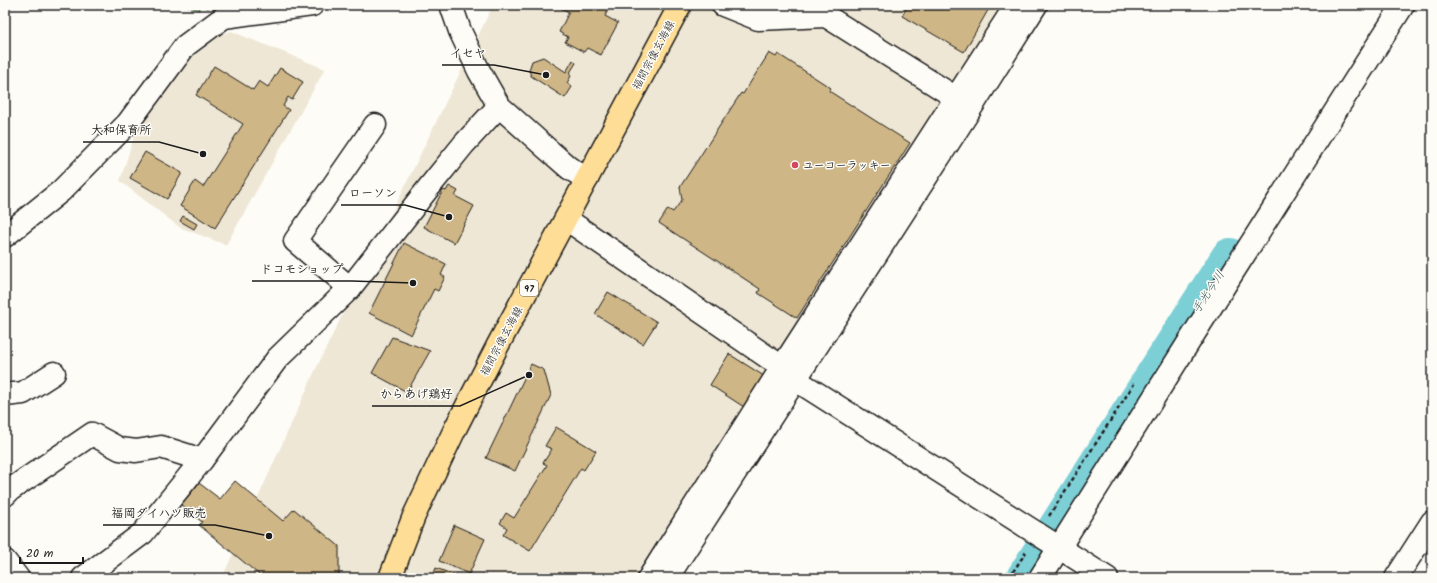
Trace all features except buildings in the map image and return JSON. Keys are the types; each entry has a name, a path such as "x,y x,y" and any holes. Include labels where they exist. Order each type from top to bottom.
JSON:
{"main road":[{"name":"福間宗像玄海線","path":"390,578 414,516 455,429 498,345 680,5"}],"street":[{"path":"6,234 61,191 128,123 185,46 224,17 312,5"},
{"path":"451,5 460,31 479,71 500,106 557,157 587,179"},
{"path":"723,5 758,19 826,16 964,103"},
{"path":"964,103 1016,5"},
{"path":"648,578 681,541 964,103 1036,5"},
{"path":"1040,578 1048,541 1228,278 1403,5"},
{"path":"83,578 143,533 202,460 277,359 350,288 464,144 500,106"},
{"path":"350,288 295,241 375,125"},
{"path":"566,219 789,373 1107,578"},
{"path":"5,395 23,393 54,373"},
{"path":"5,496 10,490 92,434 120,449 136,451 161,447 202,460"},
{"path":"1396,578 1432,522"},
{"path":"667,578 681,541"},
{"path":"5,561 18,578"}],"path":[{"path":"1009,578 1048,541"}],"shaded area":[{"path":"493,5 1011,5 645,578 222,578 314,373"},
{"path":"231,31 325,69 226,245 179,227 120,181 137,127 198,50 213,38"}],"green space":[{"path":"185,5 201,5 199,10"},
{"path":"201,5 226,5 207,8"}],"waterway":[{"name":"手光今川","path":"1025,578 1230,257"}],"place":[{"name":"イセヤ","path":"546,75"},
{"name":"大和保育所","path":"203,154"},
{"name":"ユーコーラッキー","path":"795,165"},
{"name":"ローソン","path":"449,217"},
{"name":"ドコモショップ","path":"413,283"},
{"name":"からあげ鶏好","path":"529,375"},
{"name":"福岡ダイハツ販売","path":"269,536"}]}
